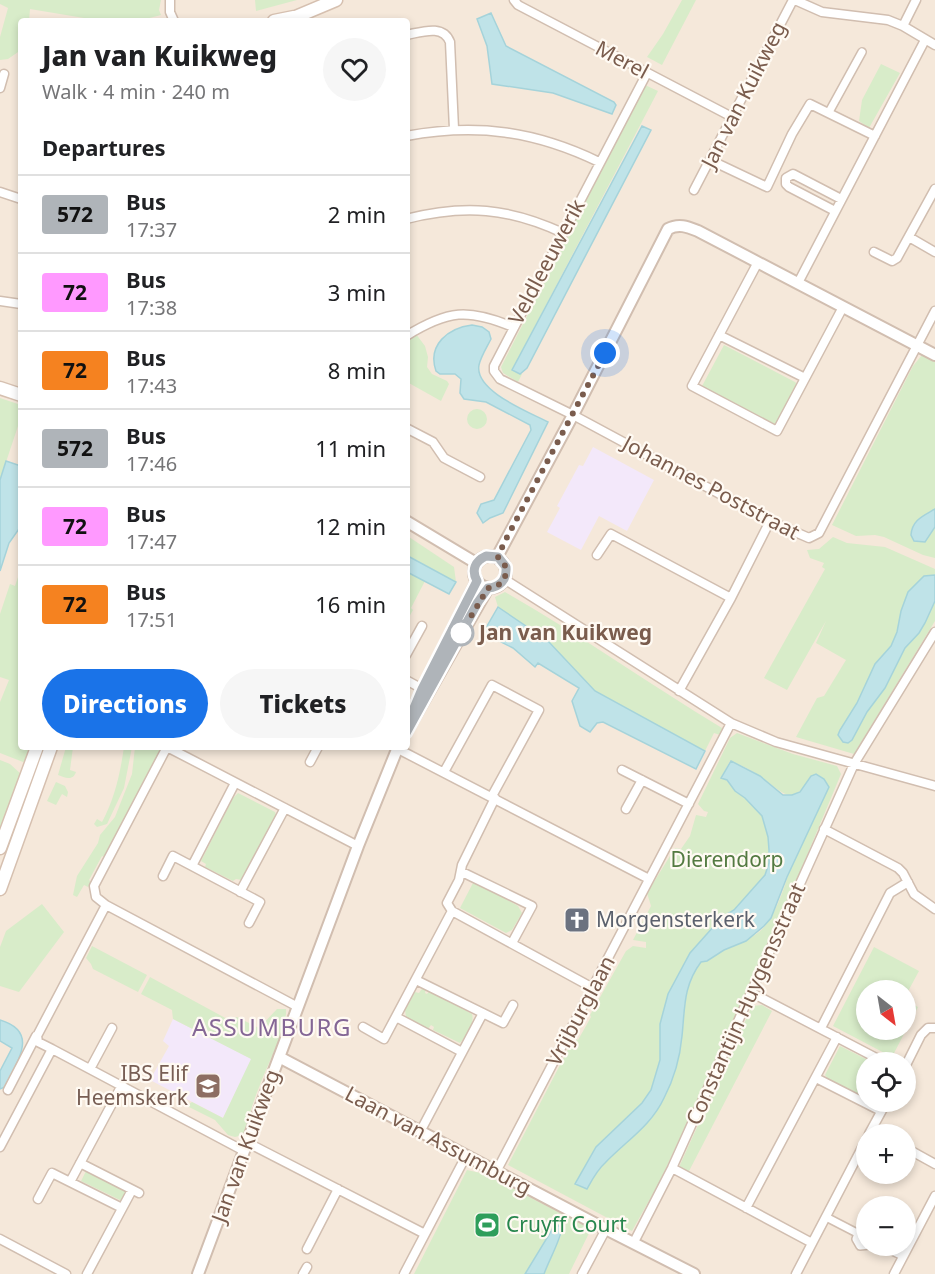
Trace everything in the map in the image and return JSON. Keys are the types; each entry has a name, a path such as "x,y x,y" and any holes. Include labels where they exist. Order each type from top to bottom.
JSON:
{"main road":[{"path":"293,18 336,0"},
{"path":"0,388 18,394"},
{"path":"0,848 36,750"},
{"path":"0,889 50,750"}],"street":[{"path":"170,0 172,18"},
{"name":"Merel","path":"514,0 518,5 732,117"},
{"path":"794,0 822,12 888,20 935,45"},
{"name":"Jan van Kuikweg","path":"694,190 794,0"},
{"path":"903,26 916,0"},
{"path":"410,34 435,30 444,31 448,36 454,129"},
{"path":"798,283 925,40"},
{"path":"829,112 862,52"},
{"name":"Veldleeuwerik","path":"573,415 496,375 494,366 647,73"},
{"path":"0,88 4,74"},
{"path":"710,160 767,186 792,134 810,104 874,136"},
{"path":"410,135 454,129 496,131 553,142 599,162"},
{"path":"835,211 789,187 786,184 786,178 793,174 841,200"},
{"path":"874,252 892,261 897,258 935,189"},
{"path":"0,192 18,198"},
{"path":"410,218 431,212 458,209 486,210 530,219 563,233"},
{"path":"498,557 668,229 674,225 698,231 935,355"},
{"path":"909,237 935,252"},
{"path":"758,262 692,386 777,431 843,307"},
{"path":"0,301 18,304"},
{"name":"Johannes Poststraat","path":"573,415 770,521 809,538 819,533 935,311"},
{"path":"410,334 430,321 447,315 470,314 490,317 513,327"},
{"path":"719,335 805,378"},
{"path":"410,430 433,442 444,458 480,477"},
{"path":"679,691 731,598 770,521"},
{"path":"410,523 476,563"},
{"path":"597,555 611,534 731,598"},
{"path":"410,719 488,588 500,584 504,579 506,567 498,557 486,556 476,563 474,571 477,581 488,588"},
{"path":"504,579 731,723 776,742 935,786"},
{"path":"410,723 477,581"},
{"path":"410,648 422,626"},
{"name":"Constantijn Huygensstraat","path":"634,1242 672,1168 854,764 935,632"},
{"path":"410,682 425,691"},
{"path":"444,772 492,685 539,710 493,797 447,903 452,911 593,988"},
{"name":"Vrijburglaan","path":"496,1172 731,723"},
{"path":"165,750 94,886 96,897 106,905 298,1007"},
{"path":"173,750 358,846"},
{"path":"310,762 316,750"},
{"name":"Jan van Kuikweg","path":"198,1274 358,846 397,750"},
{"path":"402,750 649,879"},
{"path":"622,770 689,804"},
{"path":"626,809 642,780"},
{"path":"192,866 235,783"},
{"path":"240,892 285,808"},
{"path":"824,829 898,867 915,894 935,909"},
{"path":"163,876 173,856 260,902 249,923"},
{"path":"462,872 532,906 512,943"},
{"path":"821,1028 890,893 908,882"},
{"path":"8,1089 106,905"},
{"path":"363,1027 384,1039 452,911"},
{"path":"416,980 503,1023 513,1005"},
{"path":"752,993 865,1052"},
{"path":"420,1132 483,1013"},
{"path":"396,1017 462,1052"},
{"path":"90,1069 112,1028"},
{"path":"912,1052 921,1035 928,1028 935,1028"},
{"path":"37,1036 38,1042 52,1050 245,1147 338,1189 425,1234"},
{"path":"746,1208 837,1037"},
{"path":"0,1147 52,1050"},
{"name":"Laan van Assumburg","path":"279,1057 694,1274"},
{"path":"816,1078 856,1098"},
{"path":"70,1182 122,1085"},
{"path":"916,1154 935,1164"},
{"path":"404,1274 466,1156"},
{"path":"796,1274 856,1159"},
{"path":"80,1163 135,1192 122,1208 87,1274"},
{"path":"672,1168 812,1243"},
{"path":"38,1199 52,1173 122,1208"},
{"path":"307,1249 338,1189"},
{"path":"916,1232 935,1196"},
{"path":"826,1217 856,1232"},
{"path":"582,1274 606,1229"},
{"path":"0,1239 66,1274"},
{"path":"894,1274 903,1256"}],"shaded area":[{"path":"0,0 935,0 935,1274 0,1274"},
{"path":"593,447 654,480 627,531 599,516 581,550 547,532 560,508 557,506 579,465 583,466"},
{"path":"173,1019 252,1059 223,1118 150,1080 169,1046 163,1041"}],"green space":[{"path":"0,0 161,0 159,10 161,15 150,18 84,18 30,9 29,18 18,18 18,52 8,59 0,60 0,37 8,8 0,4"},
{"path":"255,0 297,0 256,11"},
{"path":"682,0 696,0 662,65 647,57"},
{"path":"881,64 900,73 869,128 859,121 862,100"},
{"path":"645,85 658,91 512,370 522,374 518,382 503,373 501,367"},
{"path":"416,334 425,346 428,357 427,367 432,374 449,384 441,401 410,384 410,339"},
{"path":"724,345 798,385 777,425 701,388"},
{"path":"922,355 935,362 935,558 884,537 856,536 832,525 913,366"},
{"path":"0,398 18,404 18,426 0,480"},
{"path":"473,409 481,409 487,415 487,423 481,429 473,429 467,423 467,415"},
{"path":"833,537 847,543 885,547 935,569 935,575 924,576 908,592 891,646 875,664 857,703 840,730 838,735 843,742 885,688 905,647 919,633 935,601 935,621 854,754 796,737 817,698 824,696 846,660 816,643 826,621 787,690 764,678 825,569 822,567 824,563 810,558 807,550 819,549"},
{"path":"410,538 454,567 456,582 410,557"},
{"path":"410,574 425,581 411,608 413,610 410,615"},
{"path":"18,577 18,750 33,750 23,762 0,753 0,702 9,680 0,677 0,614 10,584 15,586"},
{"path":"505,592 722,728 720,735 714,733 705,751 595,691 548,641 498,607 495,597"},
{"name":"Dierendorp","path":"737,733 793,754 837,766 841,774 772,939 659,1183 632,1231 508,1165 574,1038 578,1040 626,951 633,946 646,948 646,942 633,940 651,906 647,893 675,848 681,849 690,836 696,815 706,817 708,812 698,804 730,738","holes":["730,761 757,774 787,794 793,795 798,792 811,776 788,875 774,912 765,926 747,940 701,962 695,971 688,989 678,1060 664,1098 645,1125 605,1162 587,1189 575,1184 596,1147 642,1103 651,1090 660,1060 660,1024 677,977 690,953 722,917 734,910 765,875 769,863 769,850 762,816 726,780 721,778"]},
{"path":"65,750 73,750 70,770 76,772 73,777 68,778 58,775"},
{"path":"123,750 131,750 124,788 107,824 97,827 94,824 97,819 102,822 107,813 119,776"},
{"path":"135,750 159,750 104,857 102,856 89,880 91,882 88,887 84,885 77,897 73,895 77,876 98,843 100,835 115,817 132,774"},
{"path":"0,760 10,764 21,774 0,843"},
{"path":"56,782 65,786 68,792 67,797 62,794 56,805 47,801"},
{"path":"238,793 275,812 276,815 242,880 233,881 205,867 206,864 201,861 233,798"},
{"path":"474,881 518,906 522,913 512,930 506,933 460,908"},
{"path":"42,904 64,932 19,992 0,986 0,947 6,931"},
{"path":"92,946 147,975 138,992 93,969 86,958"},
{"path":"874,947 919,971 914,980 857,980"},
{"path":"150,977 229,1020 237,1017 259,1028 277,1009 286,1009 284,1025 243,1135 235,1137 228,1135 215,1120 189,1107 189,1104 192,1102 223,1118 251,1059 173,1019 172,1010 141,994"},
{"path":"856,982 856,1038 833,1026"},
{"path":"423,987 426,989 425,993 427,994 430,990 472,1014 471,1026 460,1043 433,1030 434,1027 431,1025 428,1029 406,1017 405,1010 415,992 419,993"},
{"path":"762,1005 772,1011 688,1173 679,1167 752,1006"},
{"path":"860,1040 901,1040 895,1052 882,1052"},
{"path":"840,1046 856,1054 856,1093 828,1079 825,1075"},
{"path":"467,1170 485,1174 591,1229 569,1274 544,1274 561,1236 542,1248 525,1274 414,1274"},
{"path":"86,1171 127,1191 122,1201 81,1181"}],"water":[{"path":"491,13 506,46 614,102 616,105 612,114 553,93 492,84 487,46 477,19"},
{"path":"642,126 651,130 527,368 520,374 512,370"},
{"path":"472,325 482,327 489,332 491,339 479,365 480,375 485,383 504,400 548,422 503,513 483,523 477,513 481,504 494,500 531,430 530,425 486,402 464,399 460,393 461,379 455,374 440,374 436,371 434,353 442,339 455,330"},
{"path":"6,461 18,465 18,530 9,543 0,571 0,480"},
{"path":"935,509 935,527 925,542 914,541 911,535 913,526 919,519"},
{"path":"410,557 456,582 449,594 410,574"},
{"path":"935,575 935,601 925,623 905,648 885,688 867,712 852,740 848,743 843,742 838,735 840,730 857,703 875,664 891,646 908,592 924,576"},
{"path":"498,607 548,641 595,691 705,751 696,769 603,722 597,723 590,732 580,726 572,701 579,688 538,663 535,667 513,648 483,633"},
{"path":"731,761 760,776 783,795 800,792 811,776 816,774 824,779 829,787 787,877 771,918 746,941 701,962 695,971 686,998 678,1060 671,1083 659,1108 600,1169 587,1189 575,1184 596,1147 642,1103 651,1090 660,1060 660,1024 668,994 690,953 722,917 734,910 765,875 769,863 769,850 762,816 735,791 727,780 721,778"},
{"path":"0,1020 12,1025 19,1032 22,1048 5,1087 0,1089 0,1071 12,1048 0,1041"},
{"path":"557,1225 562,1228 561,1233 544,1274 525,1274 553,1228"}],"bus line":[{"name":"572","path":"410,718 477,581 474,571 476,563 486,556 498,557 506,567 504,579 500,584 488,588 478,602 410,726"}],"place":[{"name":"Jan van Kuikweg","path":"461,633"},
{"name":"Morgensterkerk","path":"577,920"},
{"name":"IBS Elif Heemskerk","path":"208,1086"},
{"name":"Cruyff Court","path":"487,1225"}],"district":[{"name":"ASSUMBURG","path":"272,1028"}],"route":[{"path":"461,633 458,638 478,602 488,588 500,584 504,579 506,567 498,557 504,543 605,353"}]}
